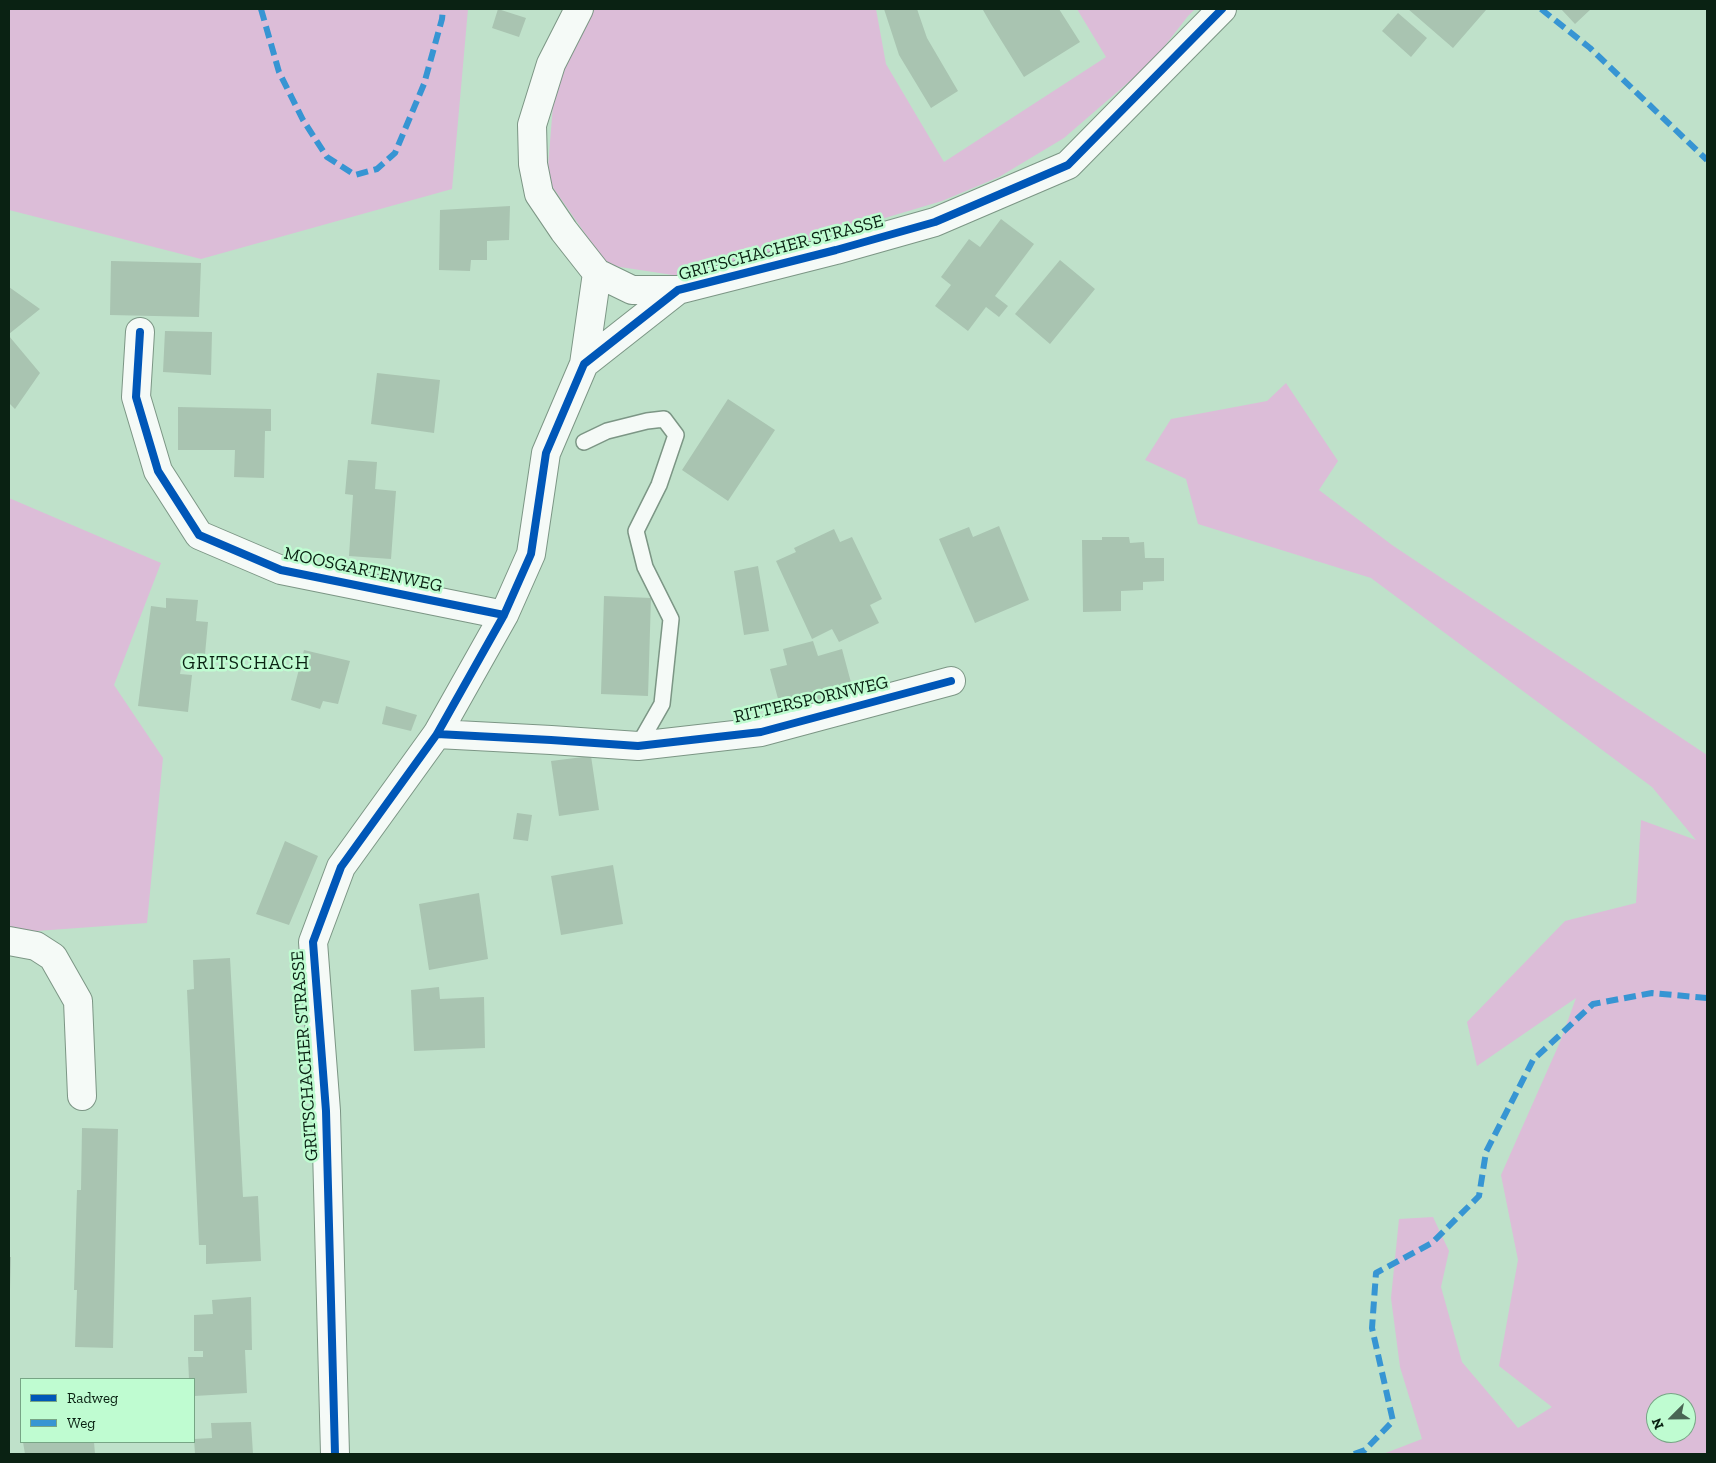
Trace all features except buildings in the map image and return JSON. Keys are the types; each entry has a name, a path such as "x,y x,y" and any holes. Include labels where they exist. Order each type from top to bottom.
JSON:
{"street":[{"path":"579,9 550,64 532,125 532,164 539,194 564,231 597,273 584,364"},
{"name":"GRITSCHACHER STRASSE","path":"597,273 632,290 678,290 836,250 936,222 1068,165 1222,9"},
{"name":"GRITSCHACHER STRASSE","path":"335,1454 326,1111 313,942 341,867 437,734 504,615 532,554 546,453 584,364 678,290"},
{"name":"MOOSGARTENWEG","path":"140,332 136,397 158,471 199,535 281,570 504,615"},
{"name":"RITTERSPORNWEG","path":"437,734 638,746 761,732 951,681"},
{"path":"9,942 36,946 53,957 78,1001 82,1096"}],"lane":[{"path":"584,442 607,431 647,421 664,419 676,435 660,485 636,532 645,567 671,619 662,704 638,746"}],"shaded area":[{"path":"9,9 468,9 452,189 201,259 9,210"},
{"path":"590,9 876,9 886,64 944,162 1106,57 1077,9 1195,9 1153,61 1064,138 999,177 942,201 686,277 607,265 547,179 556,68"},
{"path":"1286,383 1338,461 1319,490 1392,545 1707,755 1707,1454 1383,1454 1422,1439 1400,1367 1391,1298 1399,1219 1433,1217 1449,1251 1441,1287 1462,1362 1518,1428 1552,1407 1499,1366 1518,1260 1501,1175 1560,1042 1576,998 1477,1066 1467,1022 1565,921 1636,903 1641,820 1696,840 1652,787 1371,578 1198,524 1186,479 1145,460 1171,419 1267,401"},
{"path":"9,498 161,563 114,685 163,758 147,923 9,933"}],"marked path":[{"path":"261,9 279,72 303,120 327,157 355,175 377,169 395,153 424,84 443,9"},
{"path":"1541,9 1590,48 1707,160"},
{"path":"1354,1454 1365,1450 1393,1421 1372,1328 1376,1273 1432,1243 1479,1196 1486,1152 1533,1060 1593,1004 1652,993 1707,998"}],"cycle path":[{"path":"335,1454 326,1111 313,942 341,867 437,734 504,615 531,554 546,453 584,364 678,290 836,250 935,222 1068,165 1222,9"},
{"path":"140,332 136,397 158,471 199,535 281,570 504,615"},
{"path":"437,734 638,746 761,732 951,681"}],"district":[{"name":"GRITSCHACH","path":"246,664"}]}
